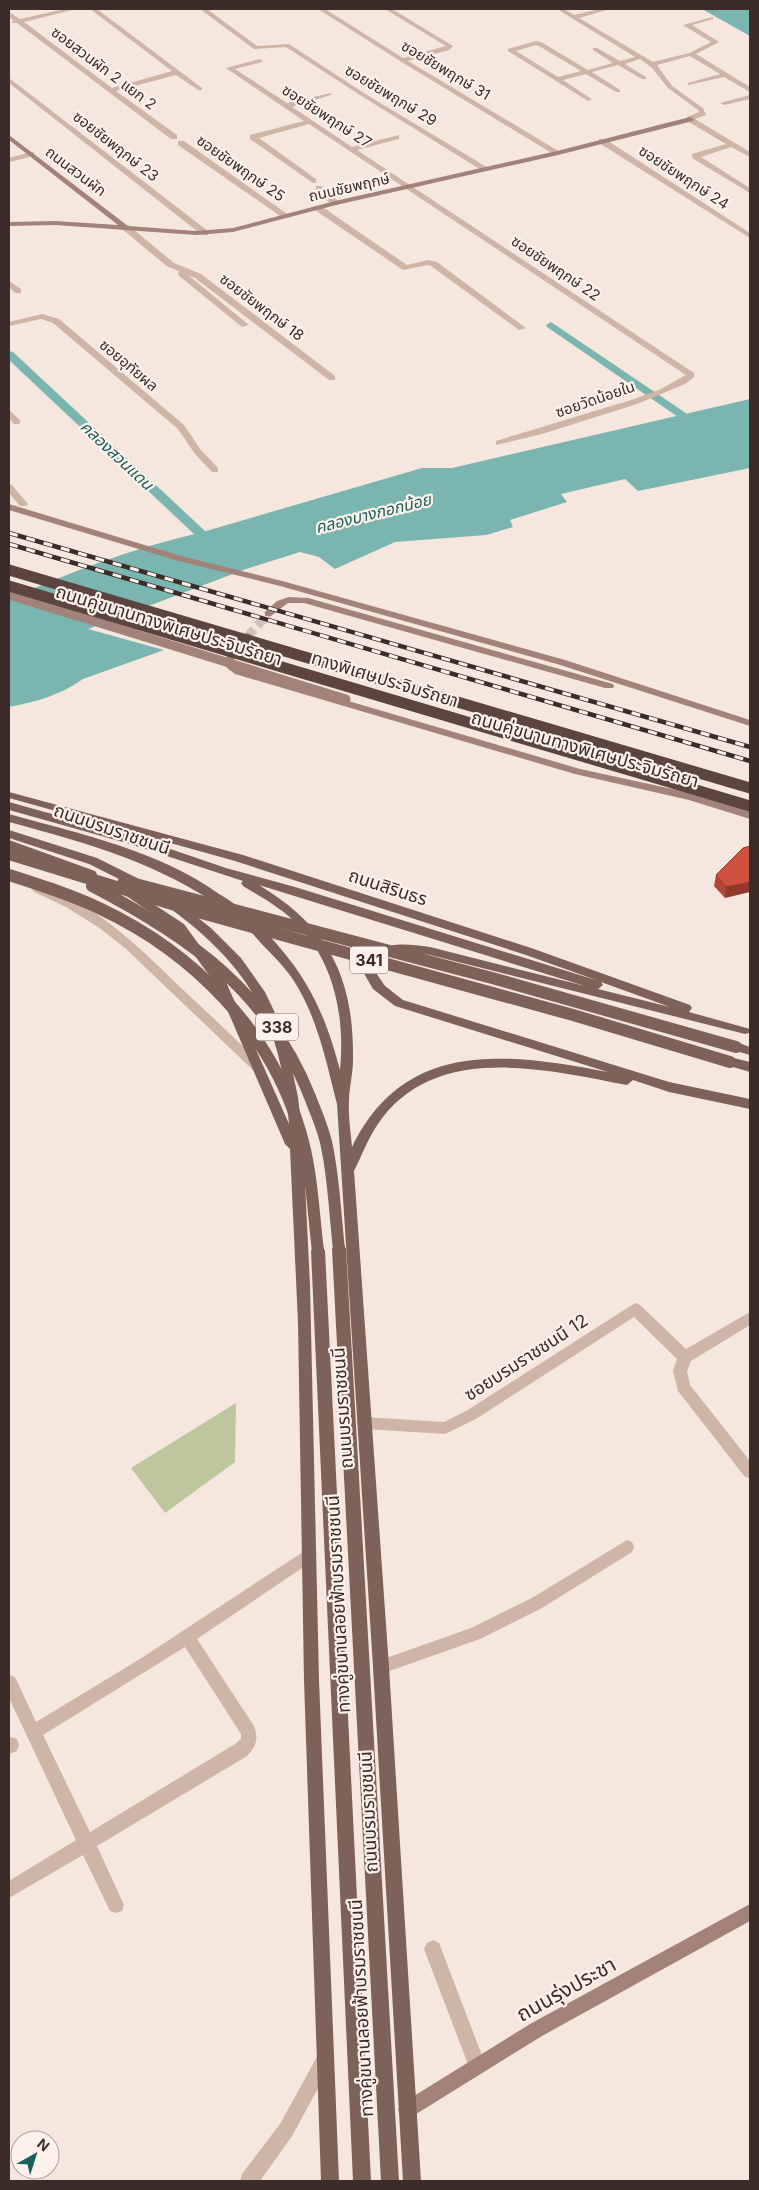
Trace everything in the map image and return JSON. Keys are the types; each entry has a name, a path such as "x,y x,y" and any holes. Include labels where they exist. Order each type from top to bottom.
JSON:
{"highway":[{"name":"ทางพิเศษประจิมรัถยา","path":"9,570 750,788"},
{"name":"ทางพิเศษประจิมรัถยา","path":"9,586 750,806"}],"main road":[{"name":"ถนนชัยพฤกษ์","path":"9,224 55,223 206,233 233,230 335,203 558,153 690,119"},
{"name":"ถนนสวนผัก","path":"9,137 125,227"},
{"path":"9,507 178,558 283,584 561,662 725,716"},
{"name":"ถนนคู่ขนานทางพิเศษประจิมรัถยา","path":"9,594 346,698 750,815"},
{"path":"268,614 280,602 290,599 305,600 553,671 750,723"},
{"path":"248,636 229,660 231,666 239,672 579,772 700,800"},
{"name":"ถนนสิรินธร","path":"9,795 239,858 538,955 748,1031"},
{"path":"9,806 134,842 222,871 291,890 748,1031"},
{"name":"ถนนบรมราชชนนี","path":"9,818 120,850 154,863 204,888 251,924 287,963 302,984 325,1038 343,1104 381,1666 412,2181"},
{"name":"ถนนบรมราชชนนี","path":"9,834 93,861 152,892 196,920 254,984 277,1027 284,1050 298,1160 306,1345 309,1555 319,1943 330,2181"},
{"path":"9,844 39,853 118,885 180,927 222,985 298,1160"},
{"name":"341","path":"9,854 198,912 573,1015 750,1067"},
{"name":"ทางคู่ขนานลอยฟ้าบรมราชชนนี","path":"9,858 89,885 133,907 186,940 232,978 253,1001 286,1045 301,1073 326,1146 339,1249 390,2181"},
{"path":"35,866 109,877 483,976 750,1051"},
{"path":"222,871 257,888 289,908 309,927 327,953 343,998 348,1030 348,1064 343,1104"},
{"name":"ทางคู่ขนานลอยฟ้าบรมราชชนนี","path":"9,875 81,899 112,913 170,948 209,981 243,1017 265,1050 285,1090 305,1147 318,1251 362,2181"},
{"path":"669,1087 596,1062 399,1003 382,992 371,979 368,970 372,960 388,950 404,948 430,951 748,1031"},
{"path":"348,1170 370,1124 384,1107 401,1091 418,1079 451,1068 491,1063 524,1063 669,1087 750,1104"},
{"name":"ถนนรุ่งประชา","path":"407,2110 536,2030 750,1912"}],"street":[{"path":"45,9 52,13"},
{"path":"9,23 73,9"},
{"path":"94,9 200,88"},
{"name":"ซอยชัยพฤกษ์ 29","path":"203,9 256,48 282,44 288,45 486,170"},
{"name":"ซอยชัยพฤกษ์ 31","path":"321,9 402,60 558,153"},
{"path":"388,9 450,46 446,49 402,60"},
{"path":"560,9 652,64 660,71 665,83 701,109 703,113 690,119"},
{"path":"573,17 607,9"},
{"name":"ซอยสวนผัก 2 แยก 2","path":"9,14 174,137"},
{"path":"652,64 691,54 716,42 686,25 711,18"},
{"path":"588,99 510,50 536,43 541,44 618,91"},
{"path":"595,49 644,78"},
{"path":"691,54 750,90"},
{"path":"557,80 641,57"},
{"name":"ซอยชัยพฤกษ์ 27","path":"260,61 229,68 409,187"},
{"path":"111,90 178,72"},
{"path":"690,84 725,75"},
{"name":"ซอยชัยพฤกษ์ 23","path":"9,80 206,233"},
{"path":"286,106 329,94"},
{"path":"724,103 750,97"},
{"path":"690,119 750,155"},
{"path":"309,122 253,137 313,181"},
{"path":"352,149 396,137"},
{"name":"ซอยชัยพฤกษ์ 24","path":"602,141 750,236"},
{"name":"ซอยชัยพฤกษ์ 25","path":"181,143 286,216"},
{"path":"732,144 695,156 750,191"},
{"path":"9,160 31,154"},
{"name":"ซอยชัยพฤกษ์ 22","path":"409,187 688,372"},
{"path":"319,188 335,203"},
{"path":"318,208 406,268 428,262 434,264 522,328"},
{"name":"ซอยชัยพฤกษ์ 18","path":"125,227 245,325"},
{"name":"ซอยชัยพฤกษ์ 18","path":"171,265 198,276 332,378"},
{"path":"9,283 18,291"},
{"name":"ซอยอุทัยผล","path":"9,324 42,316 56,321 181,427 198,452 215,470"},
{"name":"ซอยวัดน้อยใน","path":"499,443 539,433 658,393 686,382 691,375 688,372"},
{"path":"9,413 17,422"},
{"path":"9,487 22,504"},
{"path":"9,881 34,888 70,904 102,924 154,968 260,1070"},
{"name":"ซอยบรมราชชนนี 12","path":"364,1423 445,1428 472,1415 636,1309 685,1357"},
{"path":"750,1318 685,1357 680,1371 683,1387 750,1472"},
{"path":"381,1666 475,1634 537,1603 627,1547"},
{"path":"32,1733 146,1664 309,1555"},
{"path":"9,1890 248,1744 250,1738 248,1731 186,1637"},
{"path":"9,1682 116,1905"},
{"path":"433,1949 477,2066"},
{"path":"249,2181 286,2130 325,2060"}],"green space":[{"path":"236,1403 235,1462 165,1513 131,1468"}],"water":[{"path":"702,9 750,9 750,36"},
{"name":"คลองบางกอกน้อย","path":"750,399 750,468 638,491 625,479 561,494 567,502 510,520 513,527 486,535 395,542 335,569 319,557 300,552 246,569 88,629 164,650 83,679 75,685 47,697 9,707 9,599 32,589 79,570 150,546 422,468 452,468"}],"building":[{"path":"750,846 750,882 726,887 716,875 743,848"}],"waterway":[{"path":"551,325 701,428"},
{"name":"คลองสวนแดน","path":"9,354 215,547"}],"tunnel":[{"path":"248,636 268,614"}],"railway":[{"path":"9,533 750,747"},
{"path":"9,544 750,761"}]}
